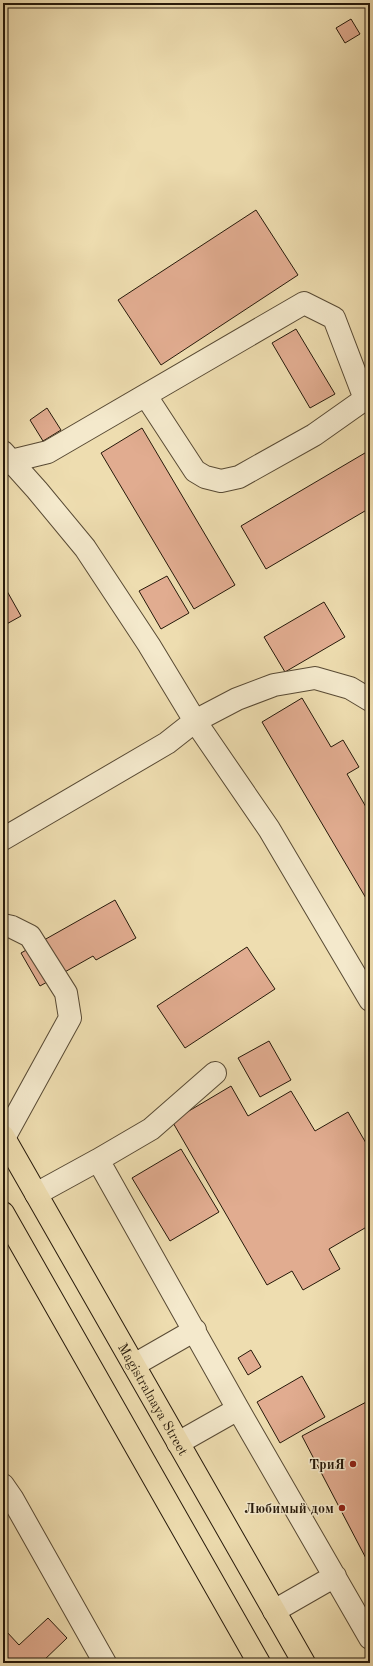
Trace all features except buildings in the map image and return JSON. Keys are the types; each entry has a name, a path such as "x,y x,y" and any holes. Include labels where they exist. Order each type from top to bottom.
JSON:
{"main road":[{"name":"Magistralnaya Street","path":"4,1137 304,1663"},
{"path":"3,1213 259,1663"}],"street":[{"path":"6,459 48,452 304,303 334,318 365,399 314,435 239,477 221,481 205,477 195,471 146,396"},
{"path":"6,459 85,548 149,645 195,721 269,829 370,1000"},
{"path":"3,839 167,743 195,721 237,699 274,685 315,678 350,688 370,700"},
{"path":"3,925 12,927 30,936 66,994 70,1018 4,1137"},
{"path":"36,1194 151,1129 215,1073"},
{"path":"98,1160 195,1330 238,1409 370,1638"},
{"path":"134,1365 195,1330"},
{"path":"178,1443 238,1409"},
{"path":"3,1485 12,1498 106,1663"},
{"path":"274,1611 335,1576"}],"place":[{"name":"ТриЯ","path":"353,1464"},
{"name":"Любимый дом","path":"342,1508"}]}
